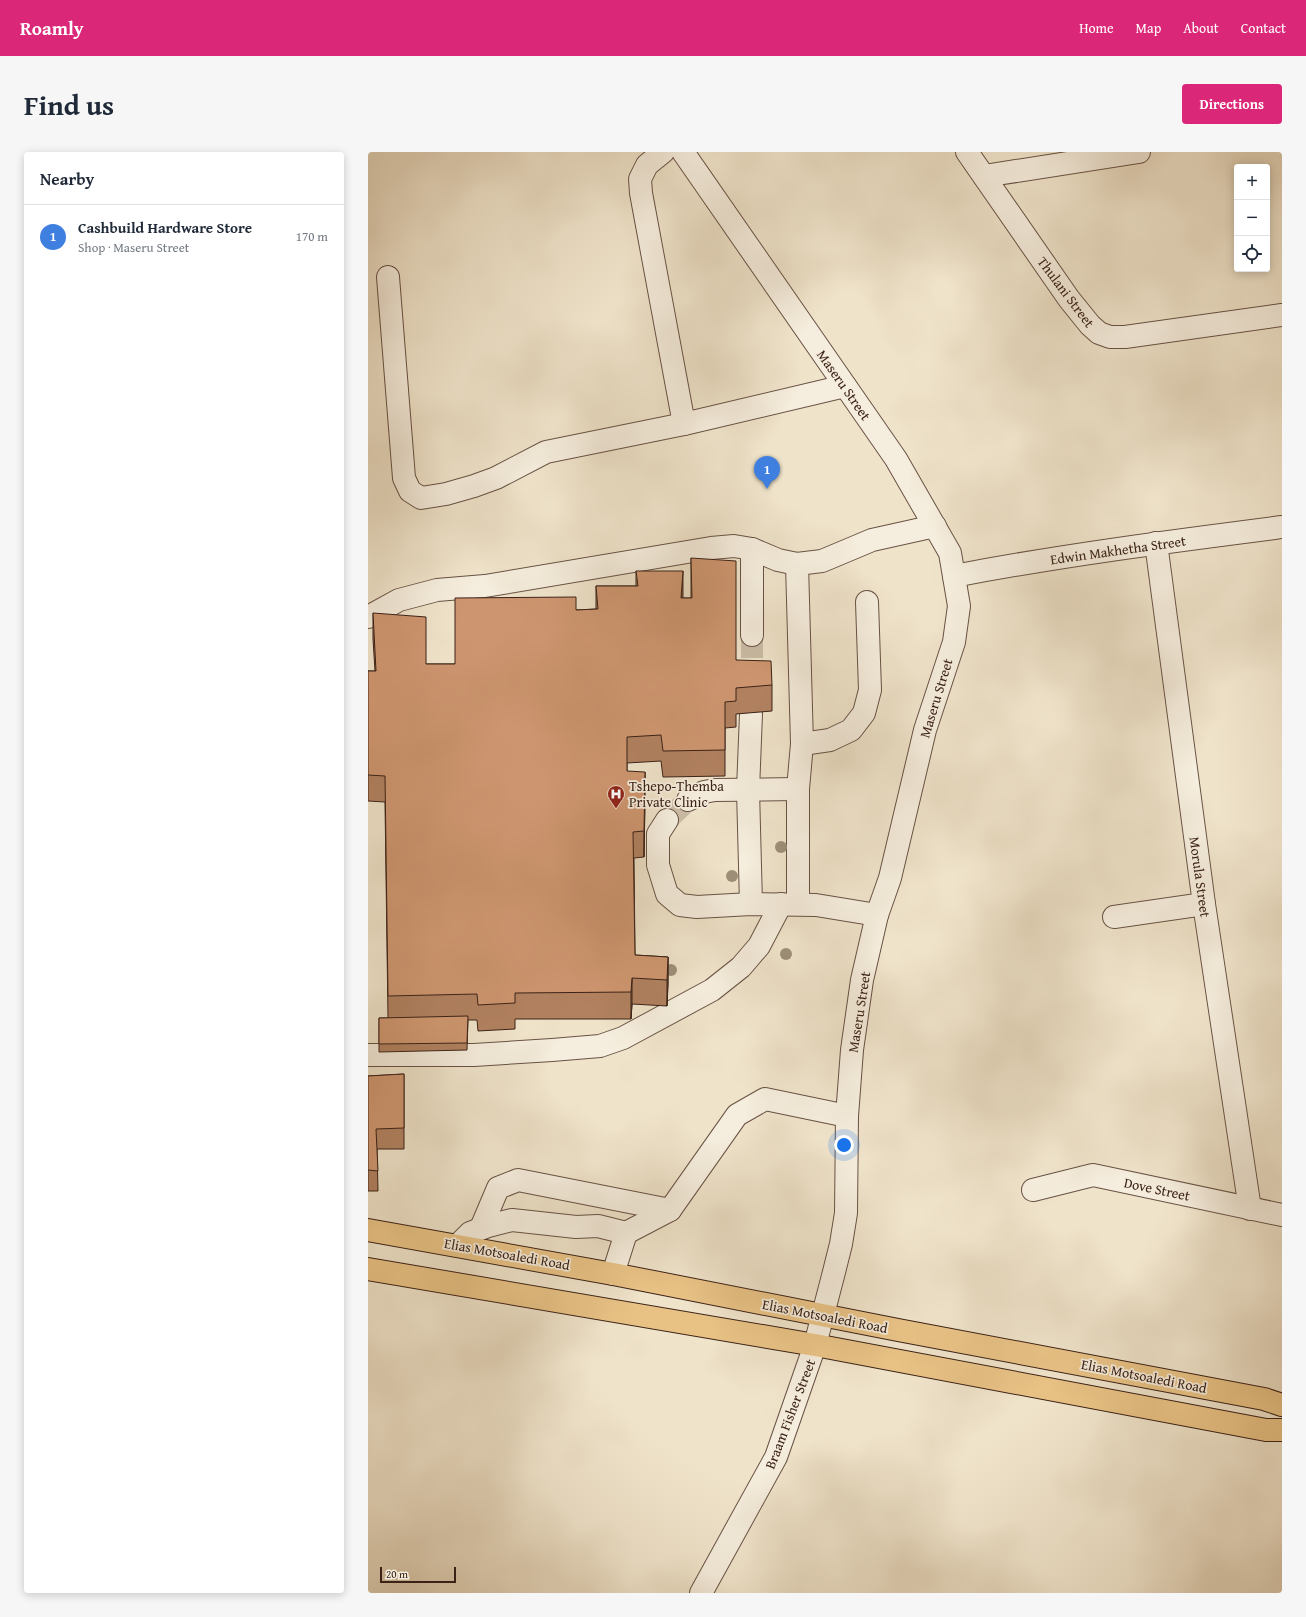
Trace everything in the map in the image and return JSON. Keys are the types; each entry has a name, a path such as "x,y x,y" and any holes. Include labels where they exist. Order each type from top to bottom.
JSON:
{"main road":[{"name":"Elias Motsoaledi Road","path":"368,1230 613,1274 1264,1399 1282,1405"},
{"path":"368,1269 815,1345 1266,1430 1282,1430"}],"street":[{"path":"663,152 647,165 640,179 641,192 684,424"},
{"name":"Maseru Street","path":"683,152 896,459 950,553 959,606 954,642 925,730 890,878 876,915 862,980 854,1030 847,1116 846,1213 841,1244 822,1315"},
{"name":"Thulani Street","path":"967,152 1069,299 1090,325 1099,333 1110,337 1125,337 1282,315"},
{"path":"984,176 1139,152"},
{"path":"388,277 404,478 410,492 422,498 446,494 496,478 546,452 684,424 845,386"},
{"path":"368,618 399,600 437,590 485,586 711,548 734,546 752,549 778,560 797,564 822,561 872,540 935,526"},
{"name":"Edwin Makhetha Street","path":"954,576 995,568 1156,543 1282,528"},
{"name":"Morula Street","path":"1156,543 1204,904 1250,1209"},
{"path":"752,549 752,635"},
{"path":"368,1055 474,1054 600,1046 623,1038 712,990 741,967 759,946 790,904 802,744 797,564"},
{"path":"802,744 830,740 851,730 864,713 870,690 867,602"},
{"path":"751,904 748,790 752,714"},
{"path":"688,800 704,792 715,790 798,789"},
{"path":"667,820 658,834 658,865 667,894 680,905 697,907 751,904 816,905 876,915"},
{"path":"1114,917 1204,904"},
{"path":"458,1245 470,1233 481,1228 512,1220 576,1227 598,1226 626,1233 670,1210 738,1115 765,1099 847,1116"},
{"name":"Dove Street","path":"1033,1190 1094,1175 1282,1215"},
{"path":"481,1228 498,1188 518,1180 670,1210"},
{"path":"613,1274 626,1233"},
{"name":"Braam Fisher Street","path":"702,1593 776,1457 815,1345 822,1315"}],"building":[{"path":"691,558 736,561 736,660 771,661 772,685 736,688 736,701 725,702 725,750 663,751 661,735 627,737 627,771 645,772 644,831 633,832 635,955 668,957 667,980 632,978 631,992 515,993 515,1003 478,1005 477,994 388,996 385,776 368,775 368,671 376,671 373,613 426,617 426,664 455,664 455,598 576,597 576,610 598,609 596,586 638,586 636,571 683,571 681,598 692,598"},
{"path":"468,1016 467,1043 379,1044 379,1018"},
{"path":"404,1074 404,1128 376,1129 378,1171 368,1170 368,1076"}],"tunnel":[{"path":"752,635 752,691"},
{"path":"667,820 688,800"}],"place":[{"name":"Cashbuild Hardware Store","path":"767,489"},
{"name":"Tshepo-Themba Private Clinic","path":"616,809"}]}
